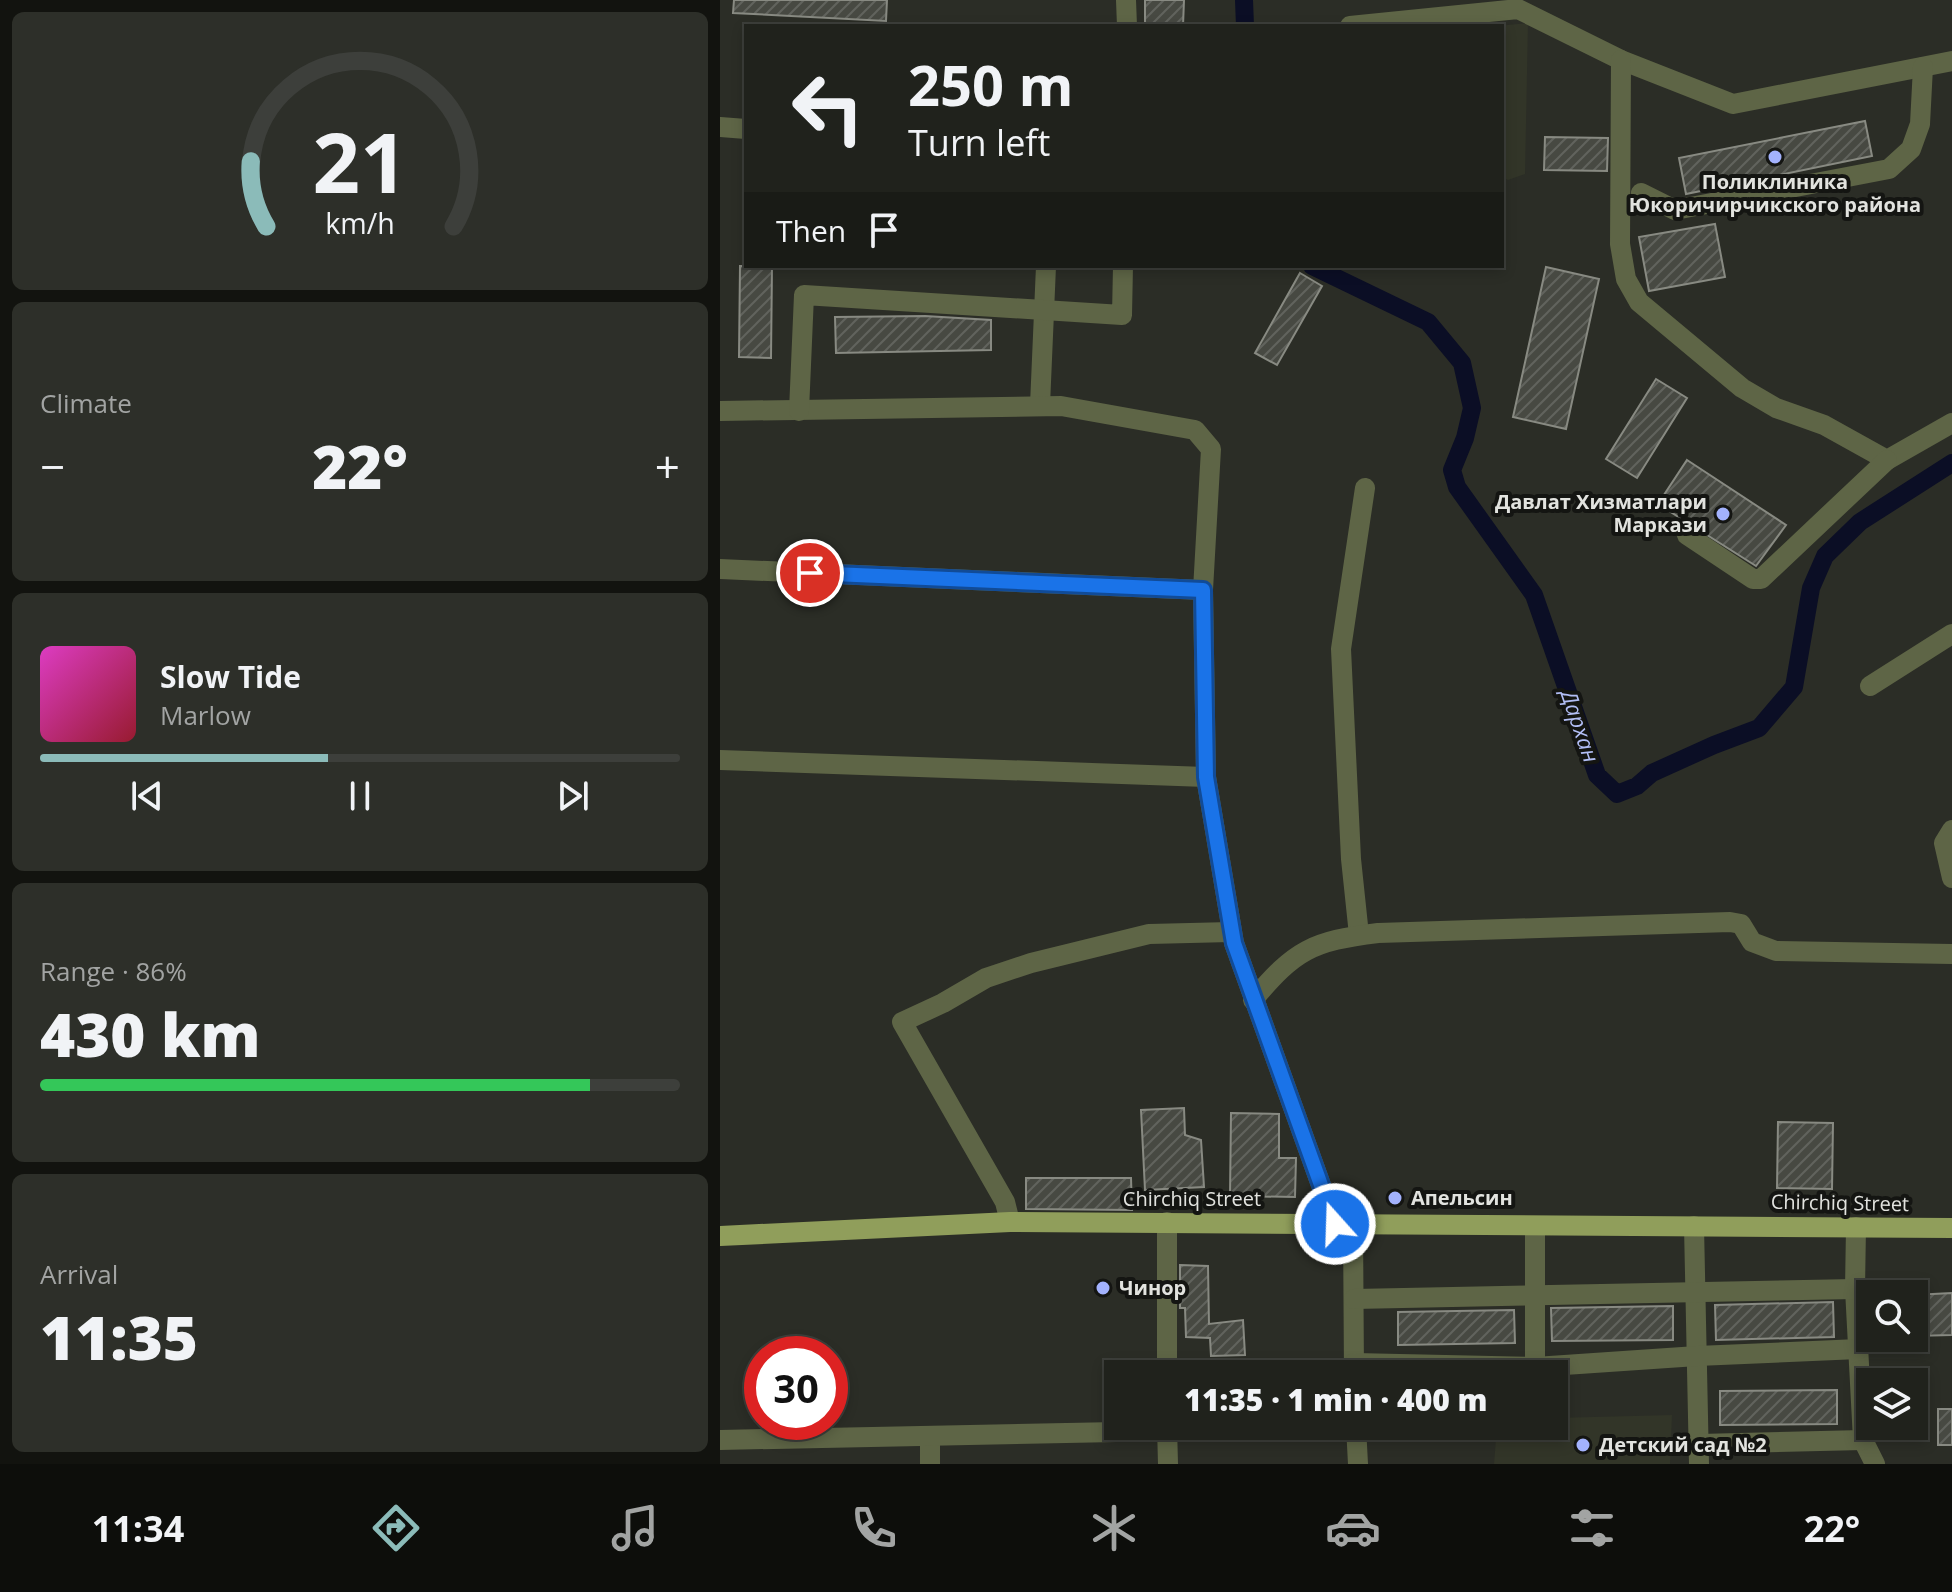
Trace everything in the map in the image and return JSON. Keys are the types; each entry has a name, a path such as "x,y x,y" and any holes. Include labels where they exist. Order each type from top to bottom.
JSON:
{"main road":[{"name":"Chirchiq Street","path":"720,1236 1010,1222 1952,1228"}],"street":[{"path":"1126,0 1127,24"},
{"path":"1370,24 1518,9 1621,60 1733,104 1952,61"},
{"path":"1621,60 1620,244 1626,279 1639,302 1742,388 1776,408 1824,425 1887,460"},
{"path":"1641,193 1675,210 1889,169 1911,149 1920,124 1923,67"},
{"path":"720,127 744,129"},
{"path":"1043,405 1046,268"},
{"path":"799,411 804,295 1122,315 1123,268"},
{"path":"720,411 1061,406 1195,430 1211,449 1203,590 1206,777 1231,932 1253,1000 1344,1224 1354,1299 1354,1360"},
{"path":"1687,535 1753,579 1761,579 1887,460 1952,423"},
{"path":"1359,935 1351,859 1341,649 1365,488"},
{"path":"720,569 1203,590"},
{"path":"1870,686 1952,634"},
{"path":"720,760 1206,777"},
{"path":"1952,830 1944,843 1952,878"},
{"path":"1253,1000 1281,967 1298,954 1325,942 1359,935 1730,922 1741,924 1752,942 1776,951 1952,954"},
{"path":"1010,1222 1005,1202 902,1022 986,978 1031,963 1149,934 1231,932"},
{"path":"1167,1222 1167,1360"},
{"path":"1535,1226 1535,1360"},
{"path":"1694,1226 1693,1294 1699,1454 1863,1440 1875,1464"},
{"path":"1856,1227 1856,1304"},
{"path":"1354,1299 1855,1289"},
{"path":"1568,1368 1697,1356 1856,1349"},
{"path":"720,1440 1104,1431"},
{"path":"930,1436 930,1464"},
{"path":"1167,1440 1168,1464"},
{"path":"1357,1440 1358,1464"}],"shaded area":[{"path":"1528,23 1525,174 1508,180 1504,178 1504,25"},
{"name":"Детский сад №2","path":"1672,1415 1670,1464 1494,1464 1496,1440 1568,1440 1568,1418"}],"building":[{"path":"734,0 887,0 886,21 733,13"},
{"path":"1145,0 1184,0 1183,24 1145,24"},
{"name":"Поликлиника Юкоричирчикского района","path":"1865,121 1872,156 1686,194 1679,158"},
{"path":"1545,137 1608,138 1607,171 1544,170"},
{"path":"1715,224 1725,277 1649,291 1639,237"},
{"path":"740,266 772,268 771,358 739,357"},
{"path":"1546,267 1599,279 1566,429 1513,417"},
{"path":"1300,273 1322,286 1277,365 1255,353"},
{"path":"925,316 991,320 991,350 836,353 835,317"},
{"path":"1656,379 1687,398 1637,478 1606,459"},
{"name":"Давлат Хизматлари Маркази","path":"1687,460 1786,525 1756,566 1658,504"},
{"path":"1184,1108 1185,1135 1201,1140 1204,1187 1145,1190 1141,1110"},
{"path":"1231,1113 1279,1114 1279,1158 1296,1158 1295,1197 1230,1196"},
{"path":"1778,1122 1833,1123 1832,1189 1777,1188"},
{"path":"1026,1178 1131,1178 1132,1210 1026,1209"},
{"path":"1180,1265 1208,1266 1209,1324 1243,1320 1245,1355 1211,1356 1210,1338 1186,1337 1185,1308 1180,1308"},
{"path":"1952,1293 1952,1335 1928,1336 1928,1294"},
{"path":"1833,1302 1834,1337 1716,1340 1715,1305"},
{"path":"1673,1306 1673,1340 1552,1341 1551,1308"},
{"path":"1514,1310 1515,1343 1398,1345 1398,1312"},
{"path":"1837,1390 1837,1424 1720,1425 1720,1391"},
{"path":"1938,1409 1952,1409 1952,1445 1938,1445"}],"waterway":[{"name":"Дархан","path":"1244,0 1245,24"},
{"name":"Дархан","path":"1316,268 1428,322 1462,363 1472,408 1465,438 1452,470 1457,487 1534,595 1597,775 1617,794 1637,786 1652,773 1759,728 1794,687 1811,588 1825,556 1860,522 1952,463"}],"place":[{"name":"Поликлиника Юкоричирчикского района","path":"1775,157"},
{"name":"Давлат Хизматлари Маркази","path":"1723,514"},
{"name":"Апельсин","path":"1395,1198"},
{"name":"Чинор","path":"1103,1288"},
{"name":"Детский сад №2","path":"1583,1445"}],"route":[{"path":"810,573 1203,590 1206,777 1234,943 1335,1224"}]}
